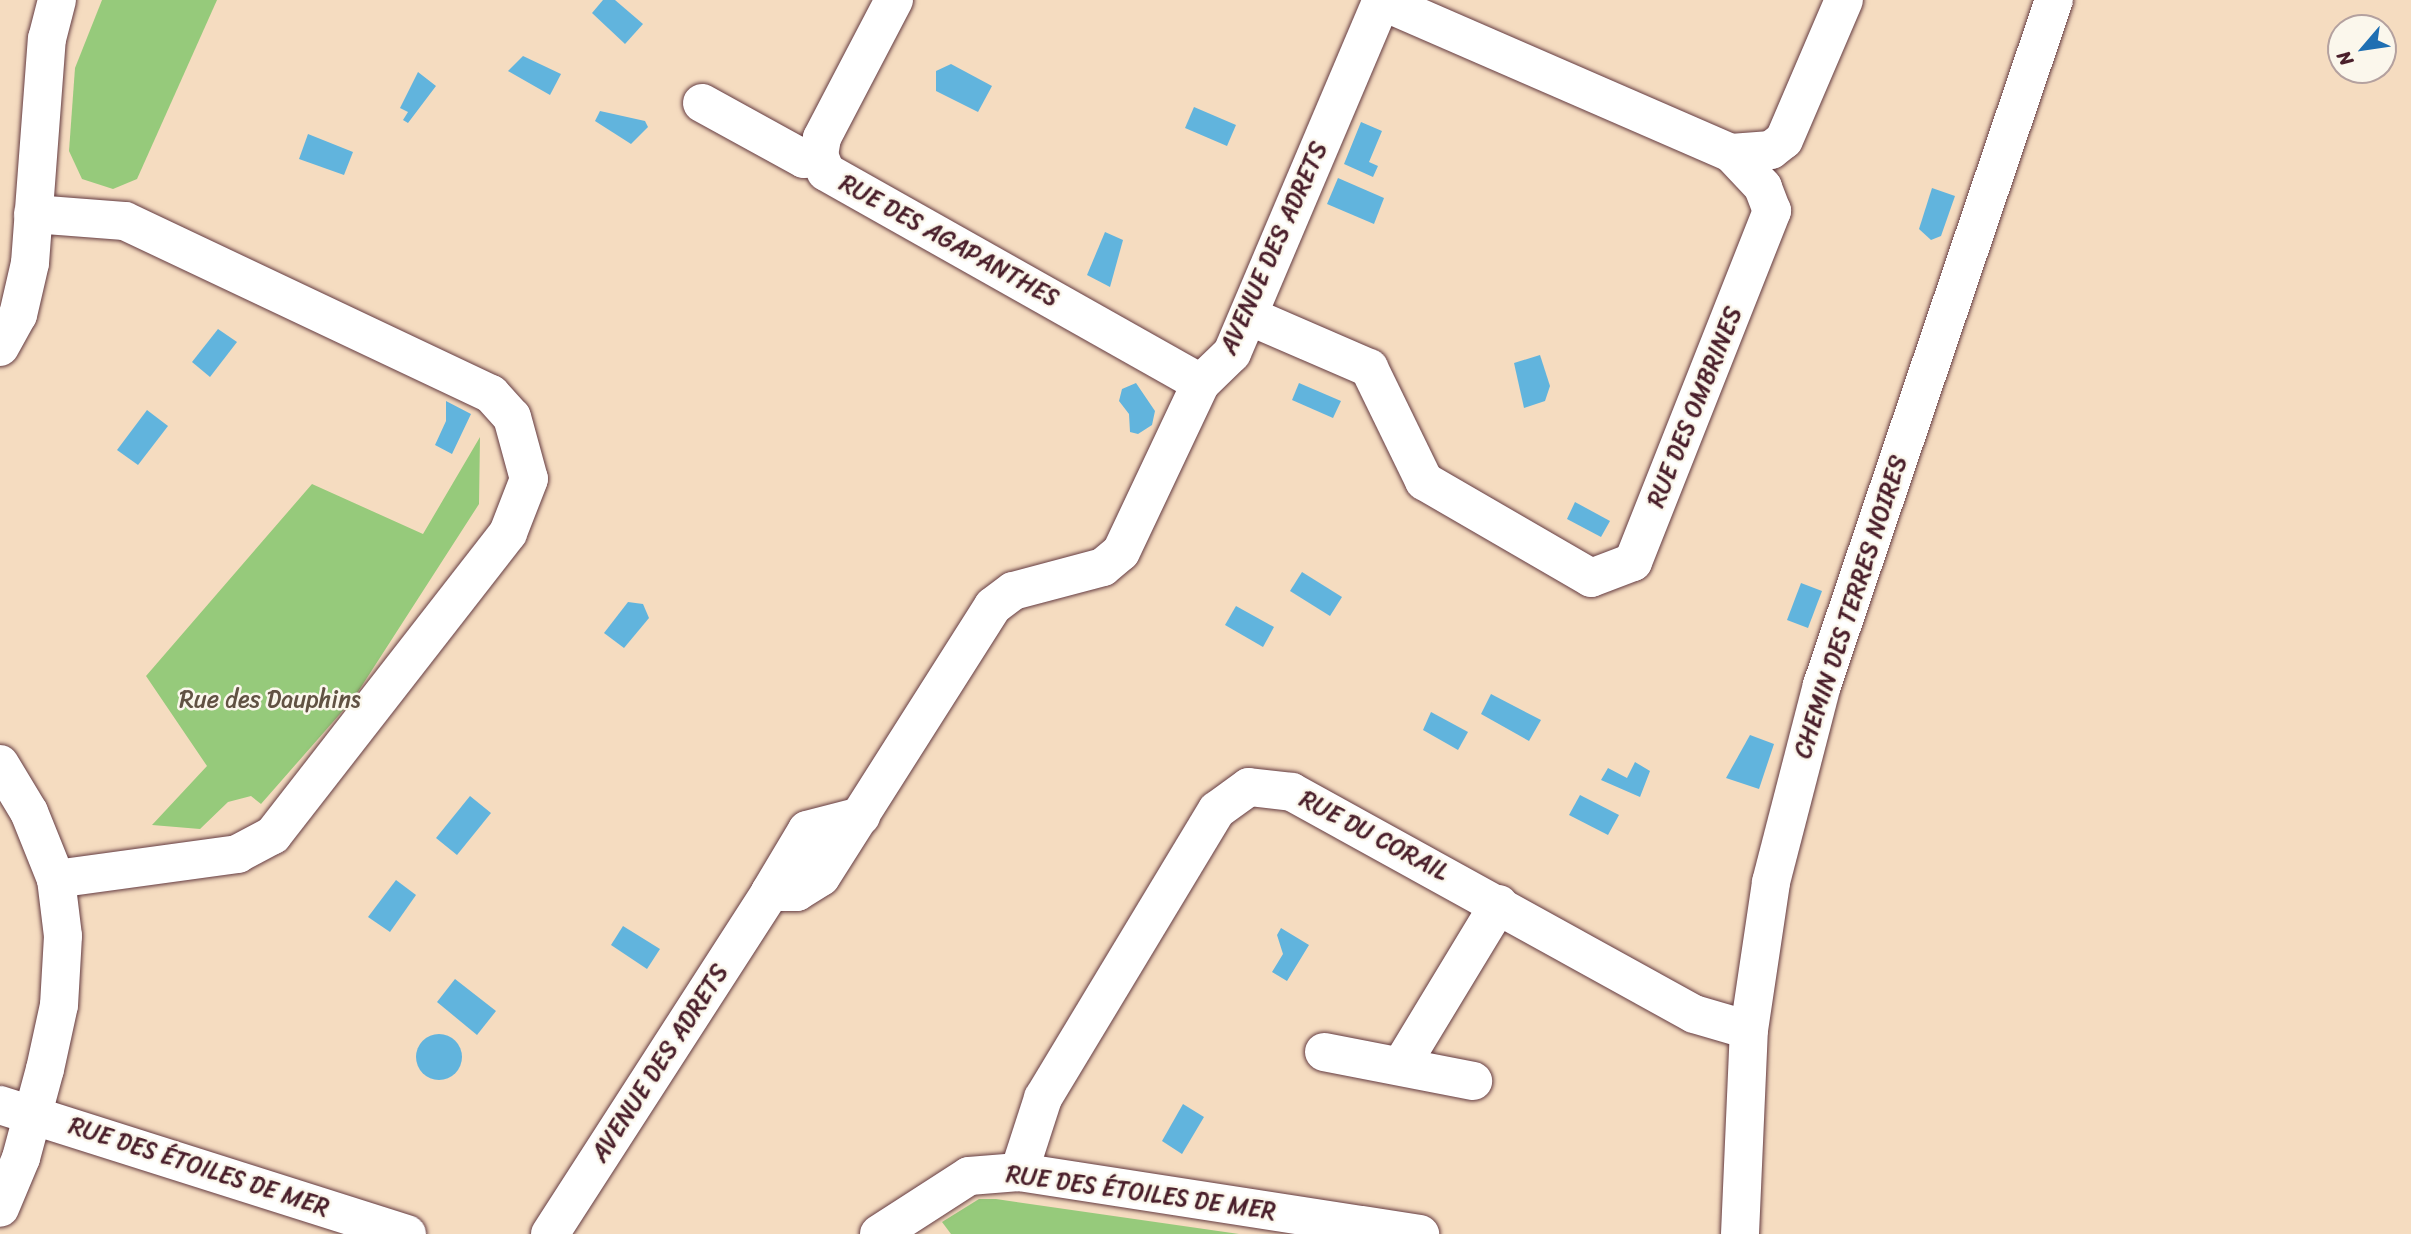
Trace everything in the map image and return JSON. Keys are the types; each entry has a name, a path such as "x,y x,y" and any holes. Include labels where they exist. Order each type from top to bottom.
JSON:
{"street":[{"path":"0,347 18,315 33,214 47,39 57,0"},
{"name":"RUE DES AGAPANTHES","path":"894,0 819,155 826,172 1201,383"},
{"path":"1731,153 1771,150 1784,140 1844,0"},
{"name":"CHEMIN DES TERRES NOIRES","path":"1740,1234 1749,1030 1771,882 1822,685 2054,0"},
{"name":"RUE DES OMBRINES","path":"1248,316 1368,368 1424,481 1591,578 1618,573 1633,562 1772,211 1763,187 1731,153 1382,1"},
{"name":"AVENUE DES ADRETS","path":"550,1234 770,892 797,892 821,877 993,606 1013,590 1103,567 1121,552 1201,383 1232,353 1382,1"},
{"path":"702,103 804,159 819,155"},
{"path":"33,214 125,221 491,394 512,417 529,479 522,510 508,533 257,849 56,879"},
{"path":"0,764 29,812 56,879 63,936 59,1005 15,1110 21,1158 0,1208"},
{"name":"RUE DU CORAIL","path":"1019,1172 1043,1098 1230,797 1249,788 1292,792 1694,1014 1749,1030"},
{"path":"1402,1064 1499,904"},
{"path":"1324,1052 1402,1064 1474,1080"},
{"name":"RUE DES ÉTOILES DE MER","path":"15,1110 407,1234"},
{"name":"RUE DES ÉTOILES DE MER","path":"879,1234 969,1176 1019,1172 1420,1234"}],"green space":[{"path":"102,0 217,0 137,179 113,189 82,179 69,151 75,68"},
{"name":"Rue des Dauphins","path":"480,437 479,504 354,698 261,804 251,796 228,802 200,829 152,825 207,766 146,676 312,484 423,534"},
{"path":"979,1199 996,1199 1239,1234 951,1234 942,1222"}],"water":[{"path":"603,0 615,0 643,24 625,44 592,13"},
{"path":"523,56 561,74 550,95 508,71"},
{"path":"951,64 992,86 978,112 936,91 936,71"},
{"path":"418,72 436,86 408,123 403,120 408,112 400,108"},
{"path":"1194,107 1236,125 1227,146 1185,128"},
{"path":"600,111 645,121 648,127 631,144 595,121"},
{"path":"1361,122 1382,131 1369,162 1378,166 1373,177 1344,164"},
{"path":"308,134 353,152 344,175 299,159"},
{"path":"1338,178 1384,198 1374,224 1327,204"},
{"path":"1932,188 1955,196 1941,236 1931,240 1919,229"},
{"path":"1105,232 1123,240 1110,287 1087,275"},
{"path":"218,329 237,342 210,377 192,362"},
{"path":"1540,355 1550,386 1545,401 1524,408 1514,363"},
{"path":"1136,383 1155,411 1152,425 1138,434 1130,432 1129,414 1119,401 1122,389"},
{"path":"1299,383 1341,401 1333,418 1292,400"},
{"path":"446,401 471,414 452,454 435,445 446,421"},
{"path":"147,410 168,426 138,465 117,450"},
{"path":"1575,502 1610,521 1601,537 1567,519"},
{"path":"1302,572 1342,597 1330,616 1290,591"},
{"path":"1801,583 1822,591 1808,628 1787,620"},
{"path":"628,602 643,604 649,618 624,648 604,633"},
{"path":"1236,606 1274,627 1263,647 1225,625"},
{"path":"1491,694 1541,720 1529,741 1481,714"},
{"path":"1431,712 1468,732 1458,750 1423,730"},
{"path":"1750,735 1774,744 1759,789 1726,778"},
{"path":"1635,762 1650,771 1640,797 1601,780 1608,768 1627,778"},
{"path":"1580,795 1619,815 1608,835 1569,815"},
{"path":"470,796 491,813 457,855 436,838"},
{"path":"396,880 416,895 390,932 368,917"},
{"path":"623,926 660,949 647,969 611,945"},
{"path":"1281,928 1309,945 1287,981 1272,972 1283,954 1277,935"},
{"path":"455,979 496,1011 477,1035 437,1002"},
{"path":"439,1034 455,1041 462,1057 455,1073 439,1080 423,1073 416,1057 423,1041"},
{"path":"1183,1104 1204,1117 1182,1154 1162,1141"}]}
